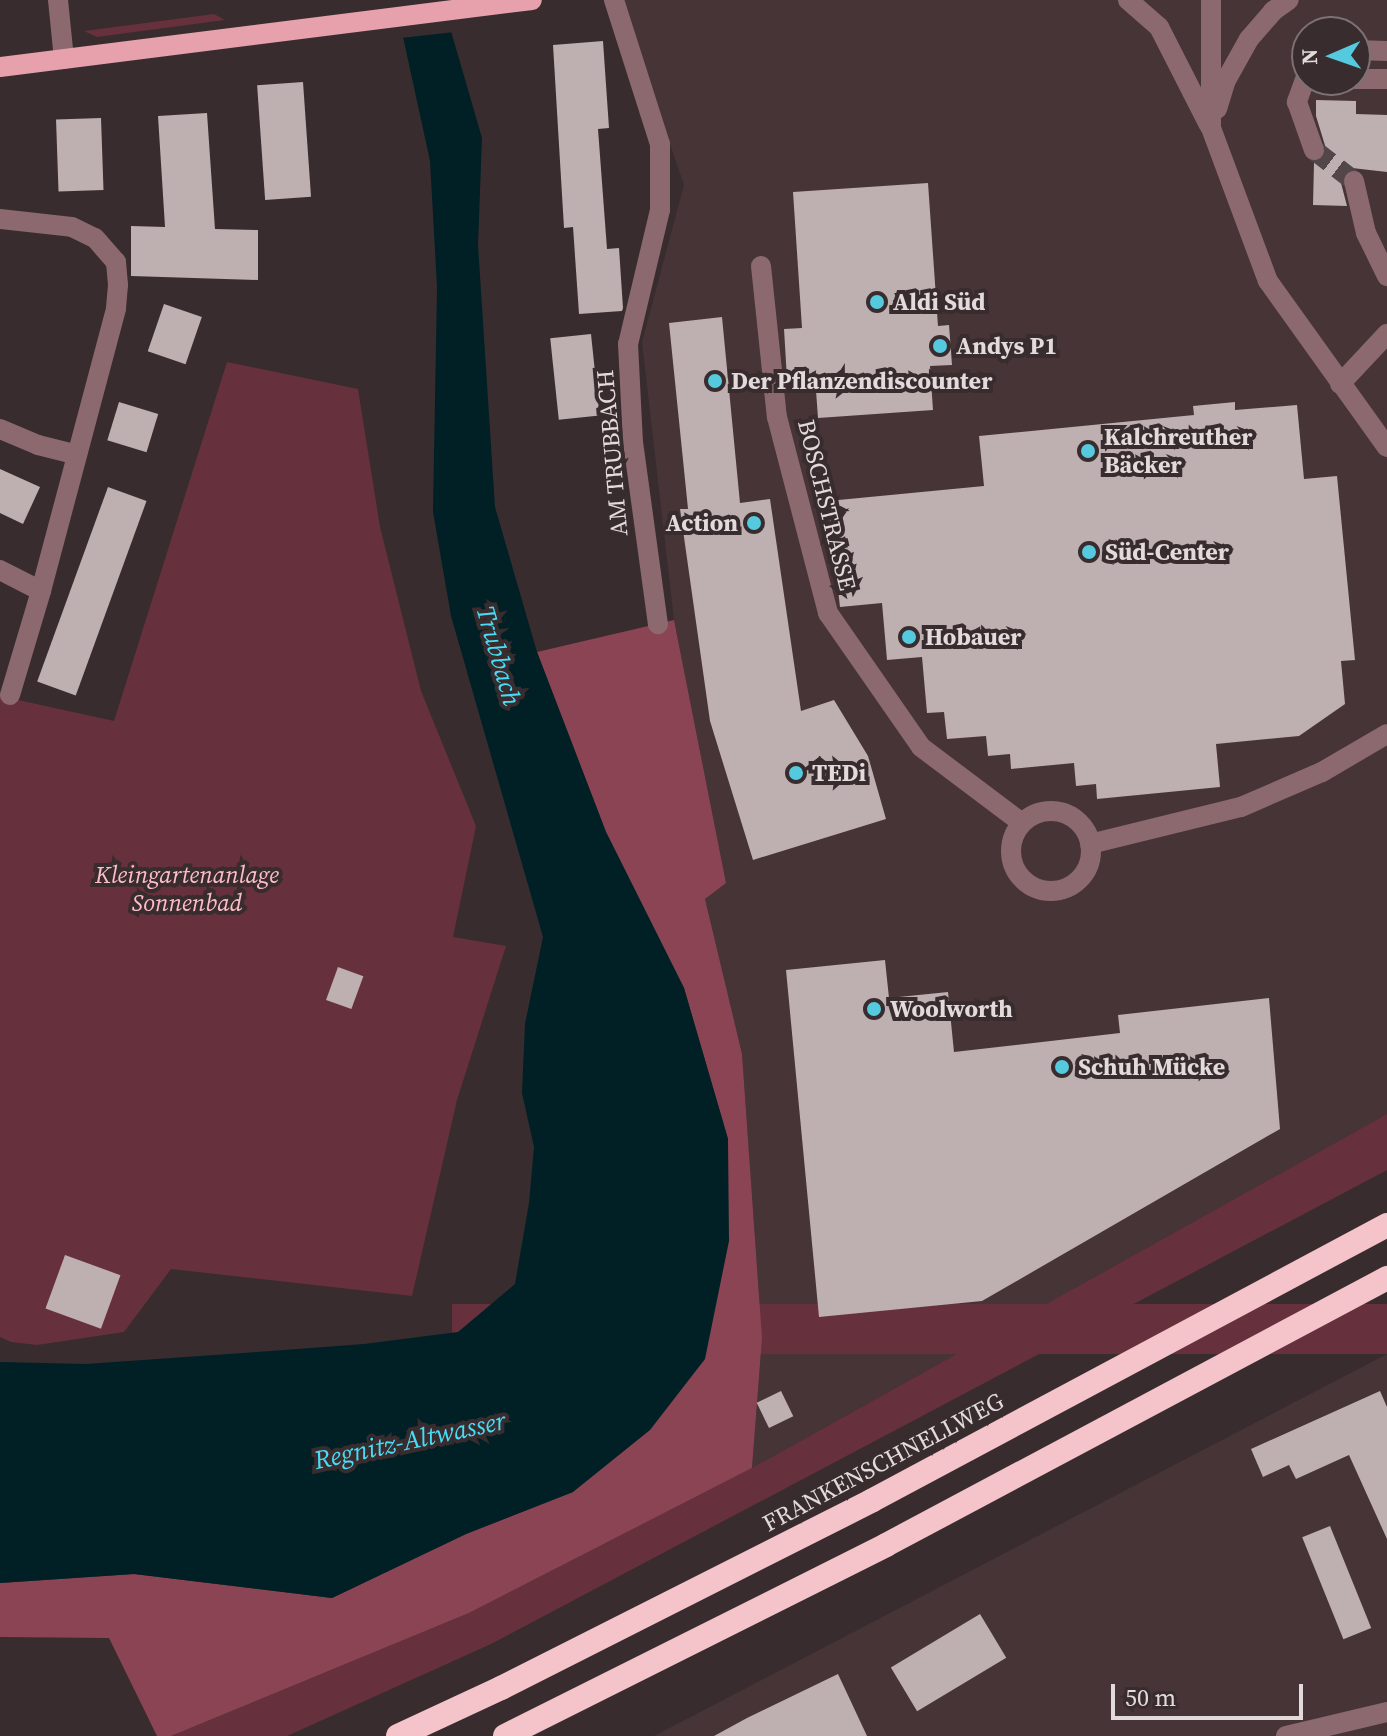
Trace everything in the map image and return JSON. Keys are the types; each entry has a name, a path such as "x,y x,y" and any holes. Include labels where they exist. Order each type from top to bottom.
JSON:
{"highway":[{"name":"FRANKENSCHNELLWEG","path":"398,1736 501,1688 871,1501 1387,1225"},
{"path":"505,1736 886,1545 1387,1278"}],"main road":[{"path":"0,67 532,0"}],"street":[{"path":"58,0 64,59"},
{"name":"AM TRUBBACH","path":"614,0 660,144 660,210 628,344 633,442 658,624"},
{"path":"1128,0 1159,27 1211,128 1268,281 1387,447"},
{"path":"1211,0 1211,128"},
{"path":"1211,128 1225,82 1249,39 1273,11 1289,0"},
{"path":"1299,96 1297,102 1314,150"},
{"path":"1354,181 1366,233 1387,276"},
{"path":"0,219 72,227 95,238 116,262 116,309 10,695"},
{"name":"BOSCHSTRASSE","path":"761,266 777,417 828,613 921,747 1022,823"},
{"path":"1340,384 1387,334"},
{"path":"0,429 38,445 75,454"},
{"path":"0,570 41,591"},
{"path":"1090,844 1241,807 1322,772 1387,734"},
{"path":"1056,811 1079,822 1090,844 1087,870 1078,881 1052,892 1038,890 1016,873 1011,860 1013,837 1022,823 1032,815 1056,811"},
{"path":"1286,1736 1387,1712"}],"shaded area":[{"path":"621,0 1387,0 1387,1114 752,1468 762,1338 742,1054 705,899 726,883 674,620 642,342 684,185"},
{"path":"674,620 726,883 705,899 742,1054 762,1338 752,1468 469,1613 171,1736 157,1736 109,1638 0,1637 0,1583 134,1574 332,1598 466,1534 573,1492 728,1139 684,988 606,832 537,652"},
{"path":"1387,1354 1387,1736 654,1736"}],"green space":[{"path":"214,14 225,20 97,37 84,31"},
{"name":"Kleingartenanlage Sonnenbad","path":"227,362 358,389 380,527 421,691 476,826 453,937 506,946 457,1100 412,1296 171,1269 124,1332 37,1345 11,1342 0,1337 0,696 114,721"},
{"path":"1387,1114 1387,1170 491,1644 287,1736 171,1736 469,1613 752,1468"},
{"path":"452,1304 1387,1304 1387,1354 452,1354"}],"water":[{"path":"395,0 442,0 482,138 478,245 495,507 537,652 606,832 684,988 728,1139 729,1241 705,1359 650,1430 573,1492 466,1534 332,1598 134,1574 0,1583 0,1362 86,1364 364,1344 458,1332 515,1284 529,1203 534,1147 522,1093 525,1024 543,937 451,616 433,512 437,287 430,161"}],"pier":[{"path":"391,0 446,0 455,32 401,38"}],"building":[{"path":"603,41 609,128 598,129 607,249 619,248 623,308 622,311 579,314 573,227 564,228 553,45"},
{"path":"303,82 311,197 265,200 257,85"},
{"path":"1316,100 1356,101 1356,114 1387,115 1387,172 1352,168 1346,171 1341,183 1347,206 1313,205 1314,163 1323,159 1327,152 1316,116"},
{"path":"207,113 215,229 258,230 258,280 131,276 131,226 165,227 158,116"},
{"path":"101,118 104,190 59,192 56,120"},
{"path":"928,183 938,326 949,325 952,365 930,366 933,410 818,418 815,377 787,379 784,329 802,328 793,192"},
{"path":"164,304 202,317 186,364 148,351"},
{"path":"722,317 740,503 770,499 801,711 834,700 868,756 886,819 753,860 710,721 680,509 688,509 669,323"},
{"path":"591,334 600,416 559,420 550,338"},
{"path":"119,402 158,414 147,452 107,440"},
{"name":"Süd-Center","path":"1235,402 1235,410 1297,405 1304,479 1337,476 1355,660 1341,661 1345,704 1299,736 1216,744 1220,787 1097,799 1096,784 1076,786 1074,763 1011,769 1010,754 988,756 986,736 947,739 944,712 927,713 922,657 887,660 882,603 840,607 828,501 984,486 979,436 1194,415 1193,406"},
{"path":"0,469 40,487 23,524 0,513"},
{"path":"108,487 147,501 76,696 37,682"},
{"path":"885,960 889,998 948,992 954,1052 1120,1033 1118,1015 1269,998 1280,1129 982,1301 819,1317 786,970"},
{"path":"338,967 363,976 351,1009 326,1000"},
{"path":"65,1255 120,1275 101,1329 46,1309"},
{"path":"781,1391 793,1416 769,1428 757,1403"},
{"path":"1380,1391 1387,1407 1387,1539 1349,1455 1296,1479 1289,1465 1263,1477 1251,1449"},
{"path":"1330,1526 1371,1628 1343,1639 1302,1537"},
{"path":"980,1614 1006,1658 917,1711 891,1668"},
{"path":"838,1674 867,1736 714,1736 747,1718"}],"tunnel":[{"path":"1314,150 1354,181"}],"place":[{"name":"Aldi Süd","path":"877,302"},
{"name":"Andys P1","path":"940,346"},
{"name":"Der Pflanzendiscounter","path":"715,381"},
{"name":"Kalchreuther Bäcker","path":"1088,451"},
{"name":"Action","path":"754,523"},
{"name":"Süd-Center","path":"1089,552"},
{"name":"Hobauer","path":"909,637"},
{"name":"TEDi","path":"796,773"},
{"name":"Woolworth","path":"874,1009"},
{"name":"Schuh Mücke","path":"1062,1067"}],"water label":[{"name":"Trubbach","path":"498,656"},
{"name":"Regnitz-Altwasser","path":"410,1441"}]}
